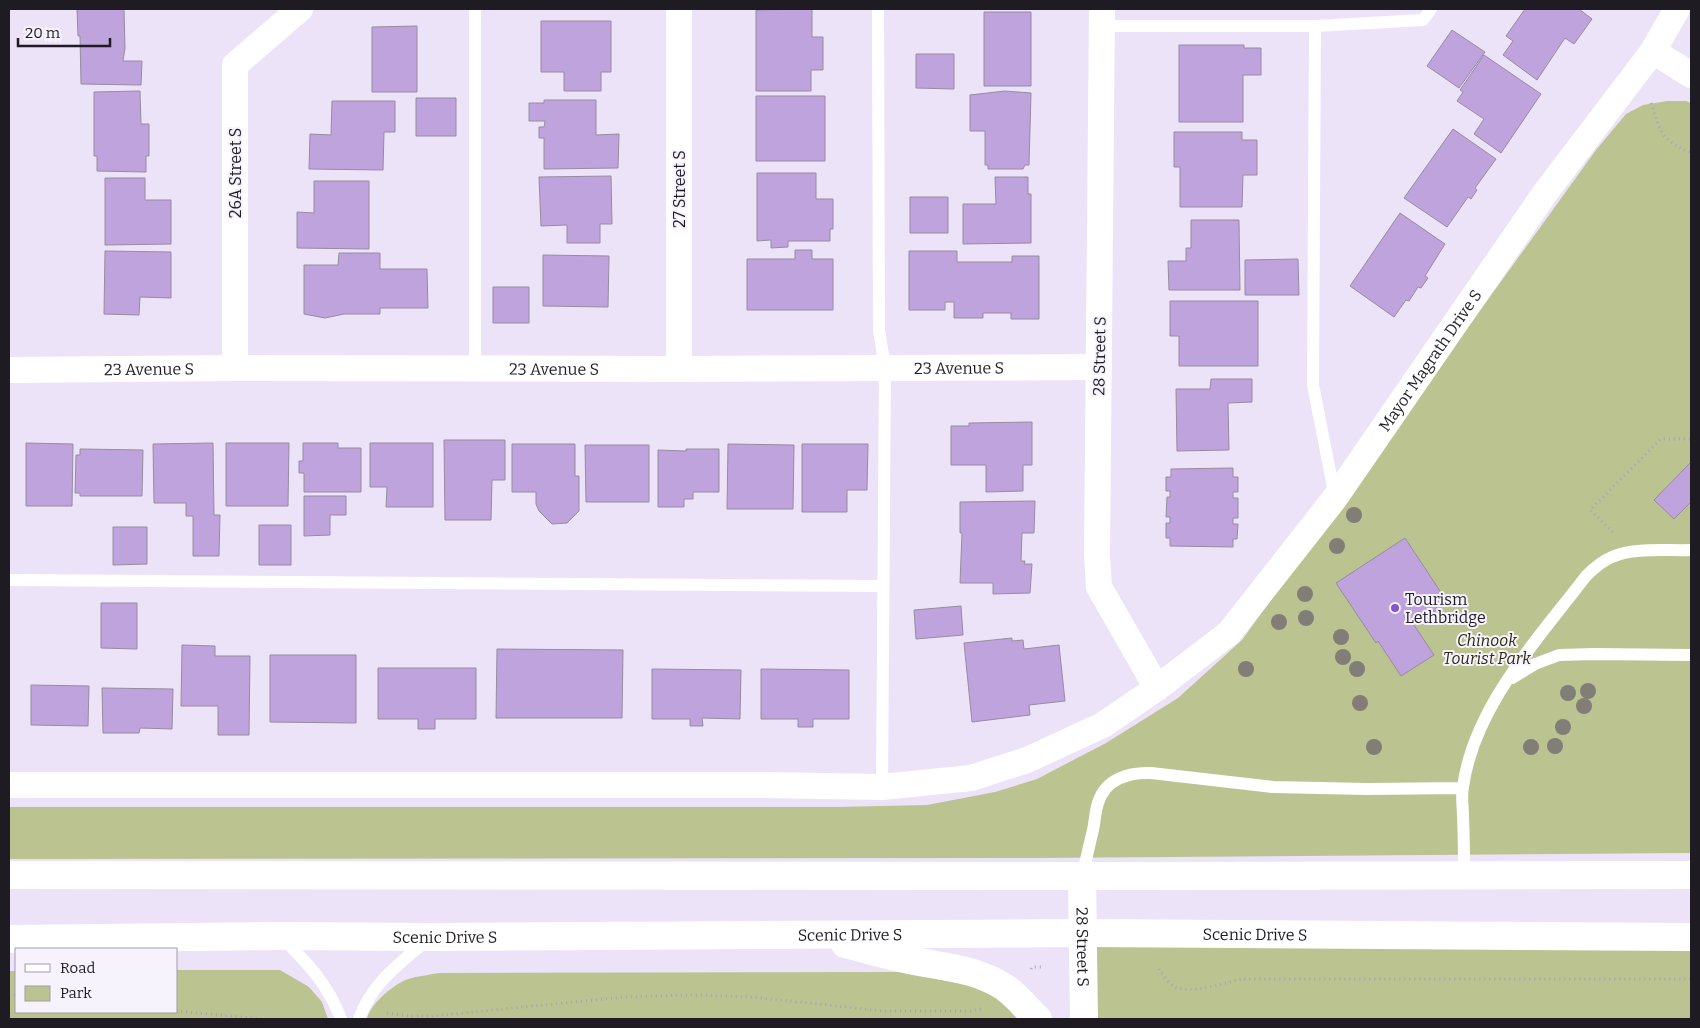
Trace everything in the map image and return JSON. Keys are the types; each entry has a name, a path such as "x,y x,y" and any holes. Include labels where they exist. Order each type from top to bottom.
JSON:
{"main road":[{"path":"9,875 1691,875"},
{"name":"28 Street S","path":"1082,876 1084,1019"},
{"name":"Scenic Drive S","path":"9,939 1083,932 1691,937"},
{"path":"807,934 906,959 972,972 1005,988 1038,1019"}],"street":[{"name":"26A Street S","path":"235,368 235,65 300,9"},
{"name":"27 Street S","path":"679,9 679,369"},
{"name":"Mayor Magrath Drive S","path":"1158,688 1229,632 1335,498 1545,193 1653,51 1677,9"},
{"name":"28 Street S","path":"1102,17 1097,555 1099,587 1158,688"},
{"path":"1653,51 1691,75"},
{"name":"23 Avenue S","path":"9,370 1099,367"},
{"path":"9,785 764,785 882,787 972,778 1038,756 1103,726 1158,688"}],"lane":[{"path":"475,9 475,368"},
{"path":"878,9 879,330 885,368 882,787"},
{"path":"1102,17 1315,26 1423,20 1430,9"},
{"path":"1315,26 1313,385 1335,498"},
{"path":"1464,874 1462,788 1468,762 1478,735 1490,707 1505,682 1586,576 1595,568 1612,557 1621,554 1691,550"},
{"path":"9,580 883,586"},
{"path":"1505,682 1536,664 1559,655 1691,656"},
{"path":"1082,876 1098,802 1115,780 1137,772 1300,788 1462,788"},
{"path":"280,936 306,960 337,1007 341,1019"},
{"path":"360,1015 377,985 394,967 430,937"}],"path":[{"path":"1651,103 1658,126 1668,140 1676,147 1691,152"},
{"path":"1590,510 1662,439 1691,439"},
{"path":"1027,974 1032,967 1044,967"},
{"path":"1159,969 1173,986 1185,989 1207,987 1242,979 1691,979"},
{"path":"360,1015 375,1011 410,1016 433,1016 624,997 691,995 752,997 883,1011 971,1010 990,1007"},
{"path":"178,1011 262,1019"}],"green space":[{"name":"Chinook Tourist Park","path":"1667,101 1686,101 1691,103 1691,853 1036,858 9,859 9,807 836,807 927,805 995,792 1037,779 1106,743 1178,698 1242,640 1596,150 1626,114 1643,105"},
{"path":"1083,933 1691,937 1691,1019 1084,1019"},
{"path":"178,970 280,970 309,987 322,1002 328,1019 9,1019 9,971 15,971 15,1013 178,1013"},
{"path":"898,972 933,975 964,981 991,994 1017,1019 367,1019 373,1007 383,995 396,985 408,979 439,973"}],"building":[{"path":"77,9 124,9 125,48 123,61 142,61 141,85 81,84 80,36 78,36"},
{"path":"812,9 812,37 823,37 823,70 811,70 811,91 756,91 756,10"},
{"path":"1525,9 1579,9 1592,19 1574,44 1565,38 1537,80 1503,55 1513,41 1506,36"},
{"path":"984,12 1031,12 1031,86 984,86"},
{"path":"541,21 611,21 611,72 601,72 601,91 564,91 564,72 541,72"},
{"path":"417,26 417,92 372,92 372,27"},
{"path":"1452,30 1485,52 1459,88 1427,66"},
{"path":"1179,45 1244,45 1244,48 1261,48 1261,75 1243,75 1243,122 1179,122"},
{"path":"916,54 954,54 954,89 916,88"},
{"path":"1484,55 1541,94 1501,153 1474,134 1484,119 1457,101 1463,92 1460,90"},
{"path":"140,91 141,124 149,124 149,156 146,156 146,172 97,171 97,156 94,156 94,92"},
{"path":"1005,91 1031,93 1029,165 1025,165 1023,169 988,169 988,165 985,165 985,131 970,131 970,95"},
{"path":"756,96 825,96 825,161 756,161"},
{"path":"416,98 456,98 456,136 416,136"},
{"path":"544,100 596,100 596,135 619,134 618,168 544,169 544,138 539,138 539,127 544,127 545,121 529,121 529,103 544,103"},
{"path":"332,101 395,101 395,132 384,132 383,170 309,169 310,134 331,135"},
{"path":"1453,129 1496,159 1475,188 1477,190 1471,199 1468,197 1447,227 1404,198"},
{"path":"1174,132 1242,132 1242,140 1257,140 1257,175 1243,175 1242,207 1180,207 1180,167 1174,167"},
{"path":"757,173 816,173 816,199 833,199 833,229 830,229 830,241 788,241 788,247 771,248 771,240 757,241"},
{"path":"611,176 612,224 600,224 600,243 567,243 567,225 541,226 539,177"},
{"path":"995,177 1028,177 1028,194 1031,194 1031,243 963,244 963,204 996,204"},
{"path":"105,178 145,178 145,200 171,200 171,244 105,245"},
{"path":"314,181 369,181 369,249 297,248 297,212 314,213"},
{"path":"910,197 948,197 948,233 910,233"},
{"path":"1400,213 1445,244 1425,276 1428,278 1421,288 1418,287 1409,301 1406,300 1394,317 1350,286"},
{"path":"1191,220 1239,220 1240,290 1169,290 1168,261 1186,261 1186,248 1191,248"},
{"path":"795,250 812,250 812,259 833,259 833,310 747,310 747,259 795,259"},
{"path":"105,251 171,252 171,298 140,297 139,315 104,314"},
{"path":"909,251 957,251 957,262 1012,262 1012,256 1039,256 1039,319 1011,319 1011,313 983,313 983,318 954,318 954,302 945,302 945,310 909,310"},
{"path":"339,253 380,253 380,269 427,269 428,308 380,308 380,314 344,314 325,318 304,314 304,265 338,265"},
{"path":"543,255 609,256 608,307 543,306"},
{"path":"1298,259 1299,295 1245,295 1245,260"},
{"path":"493,287 529,287 529,323 493,323"},
{"path":"1170,301 1258,301 1258,366 1179,366 1179,336 1170,336"},
{"path":"1211,379 1252,379 1252,402 1228,403 1229,450 1177,451 1176,389 1210,389"},
{"path":"1032,422 1032,465 1023,465 1023,491 986,492 986,465 951,465 951,426 969,426 969,423"},
{"path":"444,440 505,440 505,480 492,480 491,520 445,520"},
{"path":"26,443 73,444 72,506 26,506"},
{"path":"213,443 214,515 220,515 219,556 193,556 193,516 186,516 186,503 154,503 153,444"},
{"path":"226,443 289,443 288,506 226,506"},
{"path":"303,443 338,443 338,448 361,448 361,492 304,492 304,473 299,473 299,461 303,461"},
{"path":"370,443 433,443 433,507 386,507 387,487 370,487"},
{"path":"512,444 575,444 575,476 579,476 579,511 567,523 552,524 539,511 536,504 536,492 512,492"},
{"path":"728,444 794,445 793,509 727,509"},
{"path":"802,444 868,444 867,490 847,490 847,512 802,512"},
{"path":"585,445 649,445 649,502 586,502"},
{"path":"80,449 143,450 142,496 80,496 80,493 75,493 76,455 80,455"},
{"path":"686,449 719,449 719,492 693,492 693,499 684,499 684,507 658,507 658,450 686,451"},
{"path":"1691,462 1691,502 1674,519 1654,500"},
{"path":"1233,468 1233,477 1238,477 1238,492 1233,492 1233,498 1238,498 1238,518 1233,518 1233,524 1238,524 1237,539 1233,539 1233,547 1170,546 1170,538 1166,538 1166,523 1170,523 1170,517 1166,517 1167,497 1170,497 1170,491 1166,491 1166,477 1171,477 1171,469"},
{"path":"304,496 346,496 346,515 330,515 330,535 304,536"},
{"path":"1035,501 1034,533 1022,533 1021,561 1025,561 1024,564 1032,564 1030,593 993,594 993,583 960,583 962,533 960,533 960,502"},
{"path":"259,525 291,525 291,565 259,565"},
{"path":"113,527 147,527 147,564 113,565"},
{"name":"Tourism Lethbridge","path":"1405,538 1446,600 1436,607 1438,609 1420,621 1418,619 1412,622 1434,655 1401,676 1378,641 1376,643 1336,583"},
{"path":"101,603 137,603 137,649 101,648"},
{"path":"961,606 963,635 916,639 914,610"},
{"path":"1012,638 1012,641 1023,640 1024,649 1059,645 1065,701 1029,705 1030,715 972,722 964,643"},
{"path":"182,645 215,646 215,656 250,656 249,735 218,735 218,706 181,706"},
{"path":"497,649 623,650 622,718 496,718"},
{"path":"270,655 356,655 356,723 270,722"},
{"path":"378,668 476,668 476,719 435,719 435,729 418,729 418,719 378,719"},
{"path":"652,669 741,670 740,719 702,718 703,726 690,726 690,719 652,719"},
{"path":"761,669 849,670 849,719 813,719 813,727 798,727 798,719 761,719"},
{"path":"31,685 89,686 88,726 31,725"},
{"path":"102,688 173,689 172,729 140,728 139,733 103,733"}],"place":[{"name":"Tourism Lethbridge","path":"1395,608"}]}
